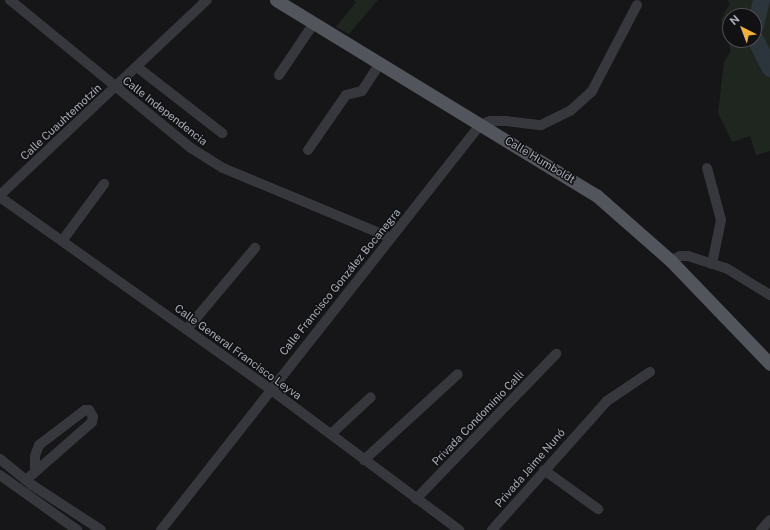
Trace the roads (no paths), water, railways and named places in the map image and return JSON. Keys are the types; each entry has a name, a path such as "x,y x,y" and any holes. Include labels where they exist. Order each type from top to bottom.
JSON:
{"main road":[{"name":"Calle Humboldt","path":"276,0 596,195 671,261 770,364"}],"street":[{"name":"Calle Independencia","path":"10,0 191,148 223,168 391,238"},
{"name":"Calle Cuauhtemotzín","path":"0,196 116,88 207,0"},
{"path":"480,125 490,121 506,121 541,125 570,111 592,91 637,5"},
{"path":"279,75 314,23"},
{"path":"308,150 346,95 362,91 380,63"},
{"path":"137,67 222,133"},
{"name":"Calle Francisco González Bocanegra","path":"161,530 270,389 480,125"},
{"path":"707,168 722,220 712,264"},
{"path":"62,241 104,184"},
{"name":"Calle General Francisco Leyva","path":"0,196 270,389 459,530"},
{"path":"187,329 255,248"},
{"path":"671,261 680,256 688,256 726,268 770,295"},
{"name":"Privada Condominio Calli","path":"416,499 556,354"},
{"name":"Privada Jaime Nunó","path":"492,530 586,422 607,401 650,372"},
{"path":"364,460 458,374"},
{"path":"331,434 371,397"},
{"path":"26,480 92,422 93,417 89,410 85,410 39,445 35,456 35,471"},
{"path":"0,459 26,480 100,530"},
{"path":"544,470 598,510"},
{"path":"0,475 77,530"},
{"path":"761,530 770,520"}],"waterway":[{"path":"759,8 761,0"},
{"path":"760,48 770,68"}]}
